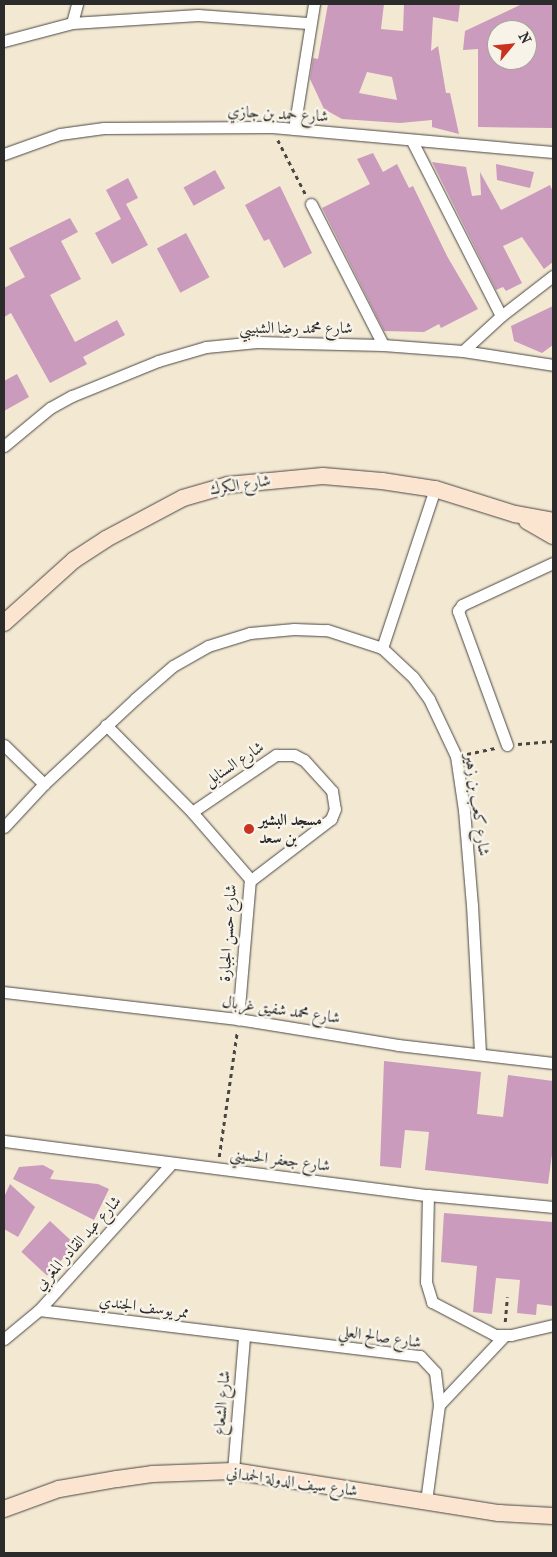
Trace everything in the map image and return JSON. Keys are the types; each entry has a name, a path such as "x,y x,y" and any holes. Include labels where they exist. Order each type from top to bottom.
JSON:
{"street":[{"path":"72,22 77,4"},
{"path":"294,128 308,24 314,4"},
{"path":"4,41 72,22 199,10 308,24"},
{"name":"شارع حمد بن جازي","path":"4,154 60,134 104,128 294,128 412,141 553,152"},
{"path":"412,141 501,316"},
{"path":"311,204 383,345"},
{"path":"463,350 501,316 553,276"},
{"name":"شارع محمد رضا الشبيبي","path":"4,446 50,408 72,396 158,361 206,348 257,342 383,345 463,350 553,365"},
{"name":"شارع الكرك","path":"4,623 90,550 154,511 206,490 255,482 323,476 435,490 514,514 553,521"},
{"path":"382,648 435,490"},
{"name":"شارع الكرك","path":"514,514 553,536"},
{"path":"507,746 458,611 462,605 553,563"},
{"name":"شارع كعب بن زهير","path":"4,827 44,784 173,666 208,646 230,638 294,629 327,630 382,648 413,677 429,699 456,756 464,810 472,905 480,1054"},
{"name":"شارع حسن الجبارة","path":"106,726 192,812 250,881 238,1019"},
{"path":"4,745 44,784"},
{"name":"شارع السنابل","path":"192,812 276,755 294,755 304,760 332,791 335,809 330,819 250,881"},
{"name":"شارع محمد شفيق غربال","path":"4,992 238,1019 398,1045 553,1063"},
{"name":"شارع جعفر الحسيني","path":"4,1141 171,1164 553,1208"},
{"name":"شارع عبد القادر المغربي","path":"4,1339 39,1310 171,1164"},
{"path":"428,1195 428,1293 440,1308 488,1333 504,1336 553,1325"},
{"name":"ممر يوسف الجندي","path":"39,1310 244,1337"},
{"path":"439,1405 504,1336"},
{"name":"شارع صالح العلي","path":"244,1337 420,1356 435,1372 439,1405 426,1501"},
{"name":"شارع الشعاع","path":"233,1471 244,1337"},
{"name":"شارع سيف الدولة الحمداني","path":"4,1509 59,1489 117,1479 152,1474 233,1471 499,1513 553,1516"}],"path":[{"path":"280,144 311,204"},
{"path":"217,1169 238,1019"},
{"path":"504,1336 507,1297"}],"building":[{"path":"328,4 384,4 381,29 403,31 404,4 460,4 458,22 433,17 431,51 438,46 446,93 450,93 459,134 432,127 432,120 400,123 342,119 324,109 310,79 313,58 318,59","holes":["367,72 392,77 397,100 359,93"]},
{"path":"522,4 553,4 553,128 478,127 478,49 463,50 465,31 487,21 487,70 537,70 537,20 488,20"},
{"path":"373,153 383,172 397,164 409,188 413,186 447,256 478,309 441,328 439,324 424,332 384,331 322,208 370,184 357,159"},
{"path":"432,162 466,167 472,196 481,195 480,172 501,210 550,185 553,192 553,262 544,269 522,237 503,246 522,283 506,291 503,287 496,290"},
{"path":"496,164 534,172 530,188 497,180"},
{"path":"215,170 225,188 194,206 184,187"},
{"path":"128,178 138,198 126,204 148,245 112,264 95,233 121,219 106,190"},
{"path":"280,186 312,253 284,268 269,239 264,241 245,205"},
{"path":"70,218 78,232 61,241 81,279 50,295 75,342 117,320 125,335 83,357 87,364 50,383 11,313 4,317 4,288 25,277 9,248"},
{"path":"186,233 209,277 180,293 157,248"},
{"path":"553,306 553,345 542,353 514,341 511,326"},
{"path":"17,374 29,397 4,411 4,381"},
{"path":"384,1061 481,1072 477,1114 503,1117 508,1075 553,1081 553,1147 548,1184 425,1170 429,1132 405,1130 401,1168 380,1166"},
{"path":"43,1165 54,1171 50,1179 98,1184 109,1189 94,1220 13,1179 19,1167"},
{"path":"10,1184 35,1207 18,1237 4,1229 4,1197"},
{"path":"444,1213 553,1222 553,1306 537,1304 536,1315 517,1313 520,1280 496,1278 492,1314 473,1312 477,1266 441,1262"},
{"path":"50,1221 76,1245 47,1276 21,1252"}],"place":[{"name":"مسجد البشير بن سعد","path":"249,829"}]}
